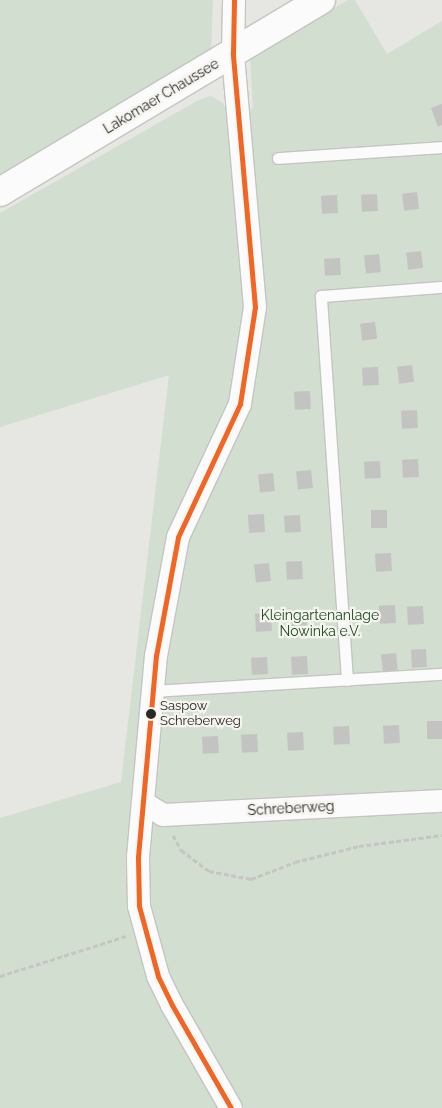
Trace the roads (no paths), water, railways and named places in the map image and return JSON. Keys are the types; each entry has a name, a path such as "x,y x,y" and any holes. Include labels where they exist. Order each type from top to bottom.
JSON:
{"street":[{"path":"231,1108 172,1005 158,976 139,906 138,857 156,656 178,537 240,404 254,307 233,53 234,0"},
{"name":"Lakomaer Chaussee","path":"0,192 321,0"},
{"name":"Schreberweg","path":"144,803 163,815 442,801"}],"lane":[{"path":"278,158 442,147"},
{"path":"347,680 321,296 442,287"},
{"path":"153,691 442,674"}],"place":[{"name":"Saspow Schreberweg","path":"151,714"}],"park label":[{"name":"Kleingartenanlage Nowinka e.V.","path":"320,624"}]}
